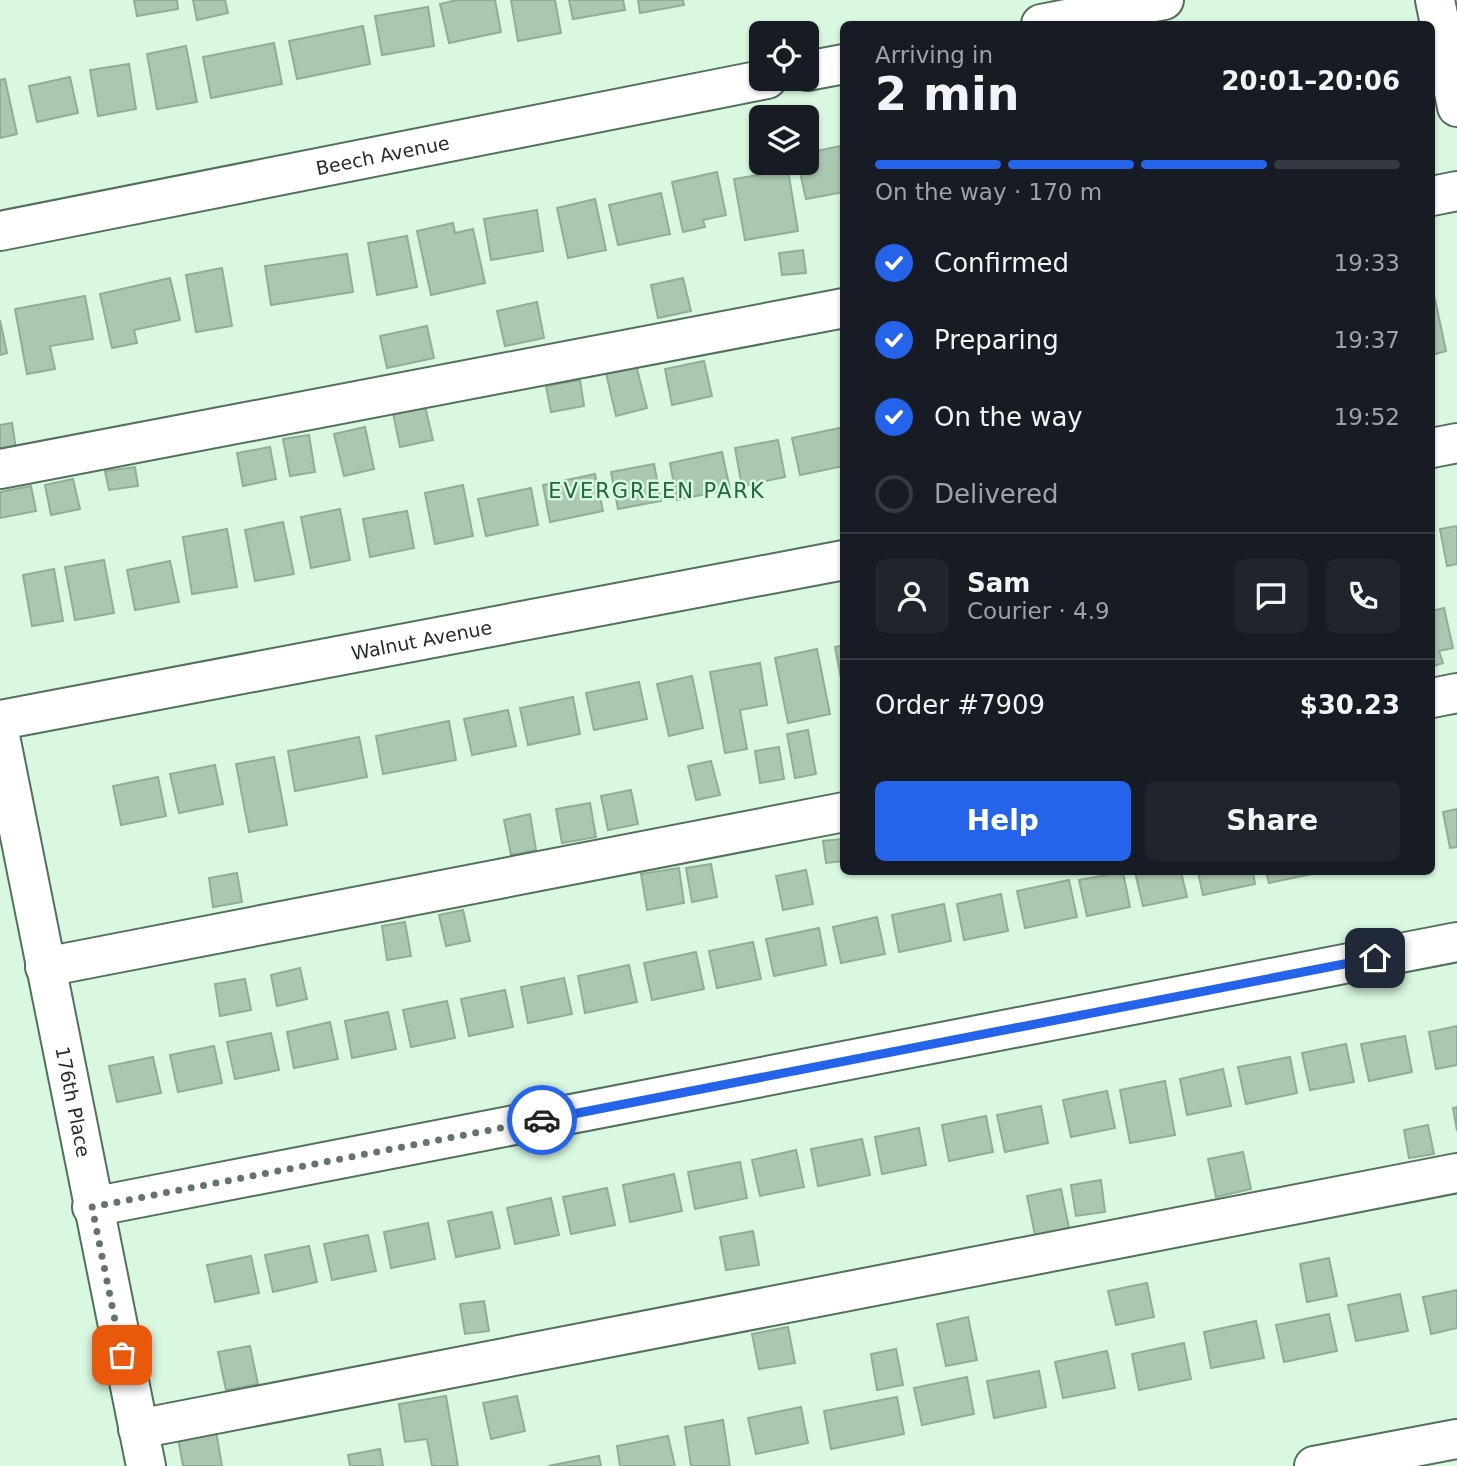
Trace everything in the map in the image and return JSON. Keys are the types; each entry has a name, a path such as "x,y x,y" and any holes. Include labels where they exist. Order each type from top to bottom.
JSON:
{"street":[{"path":"1056,21 1164,0"},
{"path":"1435,0 1457,107"},
{"path":"819,69 840,65"},
{"name":"Beech Avenue","path":"0,231 749,83"},
{"path":"1435,195 1457,191"},
{"path":"0,469 840,309"},
{"path":"1435,447 1457,443"},
{"name":"Walnut Avenue","path":"0,720 840,561"},
{"path":"1435,697 1457,693"},
{"name":"176th Place","path":"0,736 92,1207 146,1466"},
{"path":"45,967 840,813"},
{"path":"92,1207 1457,942"},
{"path":"138,1429 1457,1173"},
{"path":"1314,1466 1457,1438"}],"building":[{"path":"134,0 177,0 178,9 137,16"},
{"path":"193,0 225,0 228,13 197,20"},
{"path":"457,0 495,0 501,32 449,43 440,4"},
{"path":"511,0 555,0 561,33 518,41"},
{"path":"569,0 623,0 625,10 573,19"},
{"path":"638,0 683,0 684,5 640,13"},
{"path":"428,7 434,46 382,55 375,16"},
{"path":"363,26 370,64 297,79 289,41"},
{"path":"274,43 282,84 211,98 203,57"},
{"path":"186,46 197,102 157,109 147,54"},
{"path":"129,64 136,109 98,116 90,70"},
{"path":"70,77 78,113 37,122 29,86"},
{"path":"5,79 17,134 0,138 0,80"},
{"path":"840,146 840,193 806,199 801,175 819,175 819,150"},
{"path":"717,172 726,215 703,220 705,227 683,232 672,182"},
{"path":"758,175 789,175 798,231 745,240 734,179"},
{"path":"661,193 670,234 618,245 609,205"},
{"path":"595,199 606,250 568,258 557,208"},
{"path":"537,210 543,251 491,260 484,219"},
{"path":"453,223 455,233 473,229 485,283 431,295 417,231"},
{"path":"407,236 417,287 377,295 368,243"},
{"path":"803,250 806,273 782,275 779,253"},
{"path":"347,254 353,292 271,305 265,266"},
{"path":"222,268 232,326 196,332 186,275"},
{"path":"170,278 180,320 134,330 137,343 112,348 100,294"},
{"path":"683,278 691,311 658,318 651,285"},
{"path":"85,296 93,339 50,346 55,369 27,374 15,309"},
{"path":"1435,299 1446,351 1435,354"},
{"path":"537,302 544,338 505,346 497,311"},
{"path":"0,320 7,353 0,355"},
{"path":"427,326 434,358 387,368 380,336"},
{"path":"704,361 712,396 672,405 665,369"},
{"path":"636,365 647,408 616,416 606,373"},
{"path":"580,380 584,406 551,412 546,386"},
{"path":"425,406 433,440 400,447 393,413"},
{"path":"12,423 16,449 0,452 0,425"},
{"path":"365,427 374,469 344,476 334,434"},
{"path":"840,428 840,467 800,475 792,438"},
{"path":"309,435 315,472 290,476 283,439"},
{"path":"778,440 785,477 742,486 735,448"},
{"path":"270,447 276,479 243,486 237,453"},
{"path":"722,452 730,489 677,500 670,463"},
{"path":"654,464 661,501 618,509 611,472"},
{"path":"135,467 138,486 109,490 105,471"},
{"path":"595,474 603,511 550,522 543,485"},
{"path":"73,479 80,509 51,515 45,485"},
{"path":"463,485 473,536 435,544 425,493"},
{"path":"31,486 36,511 0,518 0,492"},
{"path":"531,488 538,525 486,536 478,499"},
{"path":"340,509 350,560 311,568 301,517"},
{"path":"407,511 414,548 370,557 363,519"},
{"path":"283,522 294,574 255,581 245,530"},
{"path":"1457,526 1457,564 1447,566 1440,529"},
{"path":"227,529 237,587 192,594 183,537"},
{"path":"104,560 114,613 75,620 65,567"},
{"path":"170,561 179,602 135,610 127,570"},
{"path":"54,569 63,621 32,626 23,575"},
{"path":"1444,608 1453,648 1439,651 1443,663 1435,666 1435,610"},
{"path":"840,646 840,673 835,647"},
{"path":"817,649 830,714 788,723 775,658"},
{"path":"760,663 767,705 740,710 747,749 725,753 710,672"},
{"path":"692,676 703,728 669,736 657,684"},
{"path":"639,682 647,719 594,730 586,693"},
{"path":"573,697 580,734 528,745 520,708"},
{"path":"508,710 516,746 472,755 464,719"},
{"path":"449,721 456,760 383,774 376,736"},
{"path":"808,730 816,774 795,778 787,734"},
{"path":"359,737 367,777 295,791 288,751"},
{"path":"779,747 784,779 760,783 755,751"},
{"path":"274,757 287,825 249,832 236,764"},
{"path":"711,761 720,795 696,800 688,766"},
{"path":"215,765 223,804 179,813 170,774"},
{"path":"158,777 166,816 121,825 113,786"},
{"path":"631,790 638,824 608,830 601,796"},
{"path":"590,803 596,837 562,843 556,809"},
{"path":"1457,809 1457,847 1450,848 1443,812"},
{"path":"530,814 536,850 511,855 504,820"},
{"path":"840,839 840,861 826,863 823,841"},
{"path":"711,864 717,897 692,902 686,868"},
{"path":"679,868 684,903 647,910 641,874"},
{"path":"806,870 813,904 783,910 776,876"},
{"path":"237,873 242,902 213,907 209,878"},
{"path":"1124,875 1130,907 1087,916 1079,880"},
{"path":"1136,875 1182,875 1187,897 1143,906"},
{"path":"1199,875 1254,875 1255,884 1203,895"},
{"path":"1267,875 1307,875 1269,883"},
{"path":"1069,880 1077,917 1025,928 1017,891"},
{"path":"1001,894 1008,931 964,940 957,904"},
{"path":"944,904 951,941 899,952 892,915"},
{"path":"463,910 470,941 446,946 439,915"},
{"path":"877,917 885,954 841,963 833,927"},
{"path":"405,922 411,956 387,960 382,926"},
{"path":"819,928 826,965 774,976 766,939"},
{"path":"753,942 761,979 717,988 709,951"},
{"path":"696,952 704,989 652,1000 644,963"},
{"path":"629,965 637,1002 585,1013 578,976"},
{"path":"300,968 307,999 277,1006 271,975"},
{"path":"564,978 572,1014 528,1023 521,987"},
{"path":"245,979 251,1010 220,1016 215,984"},
{"path":"505,990 513,1027 469,1036 461,999"},
{"path":"447,1001 455,1038 411,1047 403,1010"},
{"path":"388,1012 396,1049 352,1058 345,1021"},
{"path":"330,1022 338,1059 294,1068 287,1032"},
{"path":"1457,1026 1457,1065 1436,1069 1429,1032"},
{"path":"271,1033 279,1070 235,1079 227,1042"},
{"path":"1405,1036 1412,1072 1369,1081 1361,1044"},
{"path":"1346,1044 1354,1082 1310,1090 1302,1053"},
{"path":"214,1046 222,1083 178,1092 170,1055"},
{"path":"153,1057 161,1093 117,1102 109,1066"},
{"path":"1290,1057 1297,1093 1246,1104 1238,1067"},
{"path":"1223,1069 1231,1106 1187,1115 1180,1079"},
{"path":"1165,1081 1175,1135 1130,1143 1120,1090"},
{"path":"1107,1091 1115,1128 1071,1137 1063,1100"},
{"path":"1041,1106 1048,1143 1005,1152 997,1115"},
{"path":"1457,1107 1457,1131 1453,1108"},
{"path":"986,1116 993,1152 949,1161 942,1125"},
{"path":"1428,1125 1434,1154 1409,1158 1404,1130"},
{"path":"919,1128 926,1165 882,1174 875,1137"},
{"path":"862,1139 870,1175 818,1186 811,1149"},
{"path":"796,1150 804,1187 760,1196 752,1160"},
{"path":"1243,1152 1251,1189 1216,1197 1208,1159"},
{"path":"740,1162 747,1198 695,1209 688,1172"},
{"path":"674,1174 682,1211 630,1222 623,1185"},
{"path":"1101,1180 1105,1212 1076,1216 1071,1185"},
{"path":"607,1188 615,1225 571,1234 563,1197"},
{"path":"1061,1189 1069,1228 1035,1235 1027,1196"},
{"path":"551,1198 559,1235 515,1244 507,1208"},
{"path":"492,1212 500,1248 456,1257 448,1221"},
{"path":"428,1223 435,1259 391,1268 384,1232"},
{"path":"753,1231 759,1265 726,1270 720,1237"},
{"path":"368,1235 376,1271 332,1280 324,1244"},
{"path":"309,1246 317,1282 273,1292 265,1255"},
{"path":"251,1256 259,1293 215,1302 207,1265"},
{"path":"1329,1258 1337,1296 1307,1302 1300,1264"},
{"path":"1147,1283 1154,1317 1116,1325 1108,1291"},
{"path":"1457,1290 1457,1328 1431,1334 1423,1297"},
{"path":"1400,1294 1408,1331 1356,1341 1348,1305"},
{"path":"484,1301 489,1331 465,1334 460,1304"},
{"path":"1329,1314 1337,1351 1284,1362 1276,1325"},
{"path":"968,1317 977,1360 946,1366 937,1324"},
{"path":"1256,1321 1264,1358 1211,1368 1204,1332"},
{"path":"788,1327 795,1363 759,1369 752,1334"},
{"path":"1184,1343 1191,1379 1139,1390 1132,1354"},
{"path":"250,1346 258,1384 226,1390 218,1352"},
{"path":"896,1349 903,1385 877,1390 871,1354"},
{"path":"1107,1351 1115,1388 1063,1398 1055,1362"},
{"path":"1039,1371 1046,1407 994,1418 987,1381"},
{"path":"967,1377 974,1414 922,1425 914,1388"},
{"path":"446,1396 458,1466 432,1466 427,1439 405,1442 399,1404"},
{"path":"517,1396 525,1431 491,1439 483,1403"},
{"path":"897,1397 904,1434 831,1449 824,1411"},
{"path":"801,1407 808,1443 756,1454 748,1418"},
{"path":"723,1420 730,1466 691,1466 685,1427"},
{"path":"216,1431 222,1466 183,1466 178,1438"},
{"path":"668,1436 675,1466 620,1466 617,1446"},
{"path":"380,1449 383,1466 350,1466 348,1455"},
{"path":"599,1456 601,1466 548,1466"}],"way so far":[{"path":"122,1355 92,1207 542,1120"}],"district":[{"name":"EVERGREEN PARK","path":"657,491"}],"route":[{"path":"542,1120 1375,958"}]}
